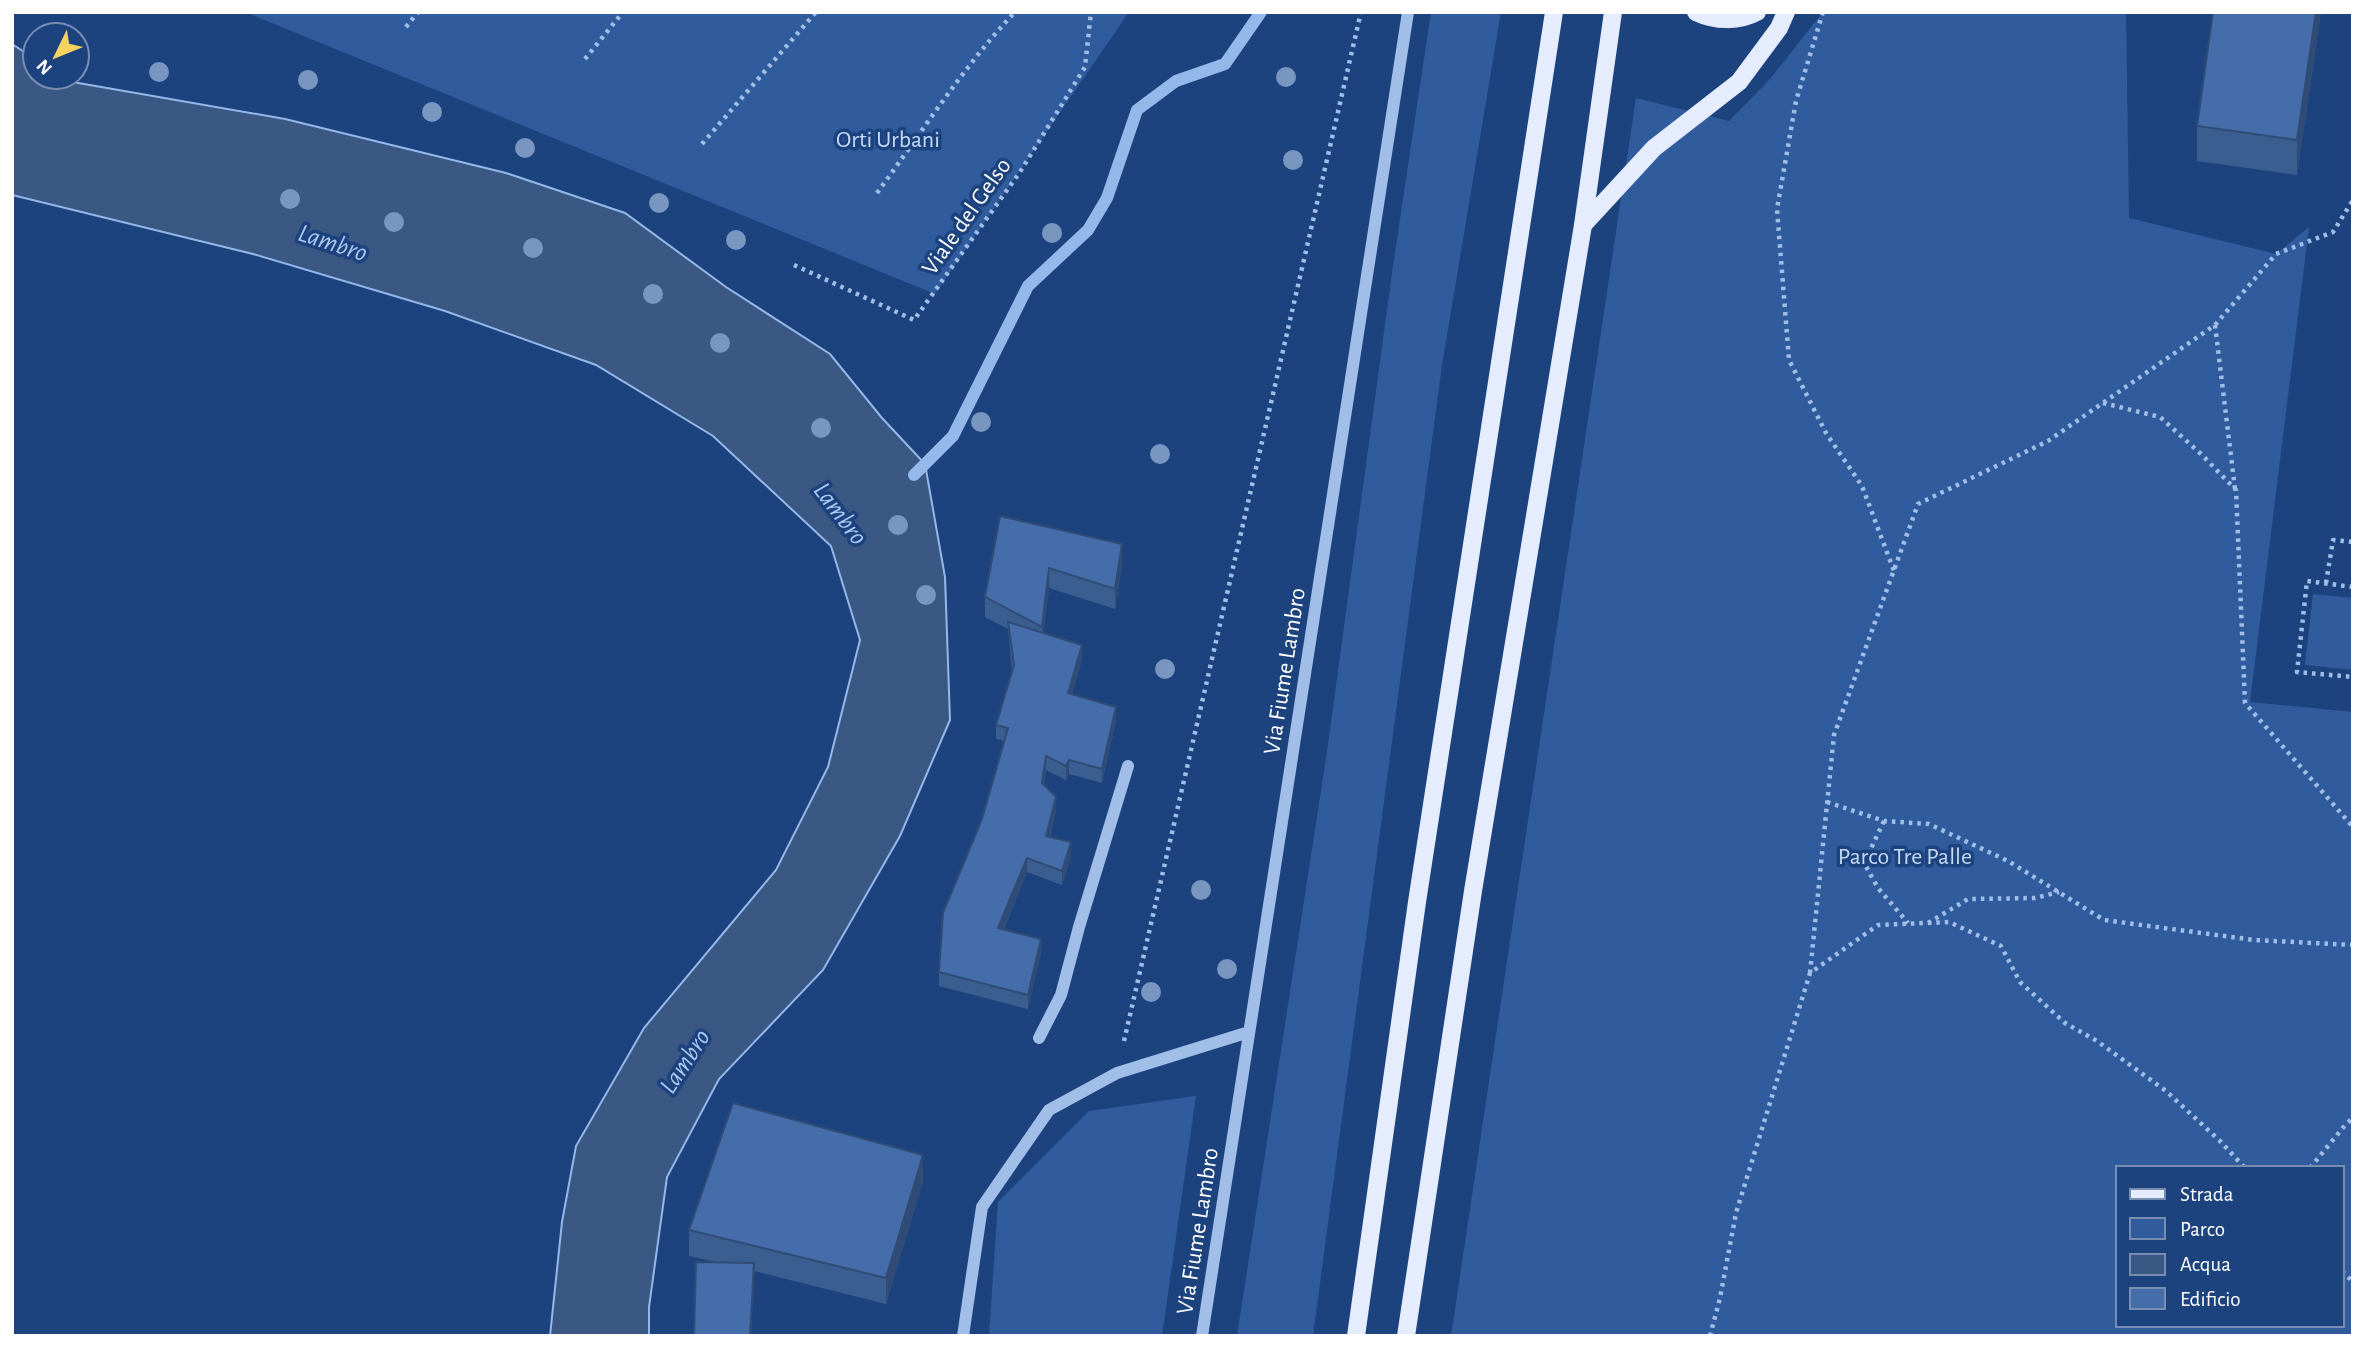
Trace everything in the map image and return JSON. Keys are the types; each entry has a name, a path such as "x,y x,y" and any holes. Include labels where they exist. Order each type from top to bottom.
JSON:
{"main road":[{"path":"1356,1336 1417,902 1554,12"},
{"path":"1406,1336 1473,891 1583,225 1613,12"},
{"path":"1696,12 1708,18 1745,19 1757,12"},
{"path":"1583,225 1654,148 1739,82 1779,27 1786,12"}],"street":[{"name":"Via Fiume Lambro","path":"1202,1336 1408,12"},
{"path":"1039,1038 1061,995 1082,914 1128,766"},
{"path":"963,1336 982,1207 1049,1110 1117,1073 1249,1032"}],"path":[{"path":"406,27 418,12"},
{"path":"585,59 623,12"},
{"path":"702,144 816,12"},
{"path":"877,193 956,84 1015,12"},
{"path":"1117,1073 1361,12"},
{"path":"1824,12 1796,101 1777,209 1789,360 1826,433 1862,486 1894,571"},
{"name":"Viale del Gelso","path":"794,265 914,320 1020,172 1085,67 1089,13"},
{"path":"1710,1336 1737,1213 1810,973 1834,735 1918,504 2048,440 2215,325 2276,254 2333,232 2353,200"},
{"path":"2215,325 2236,490 2245,703 2353,827"},
{"path":"2103,403 2160,416 2236,490"},
{"path":"2326,583 2333,540 2353,542"},
{"path":"2353,587 2307,581 2297,672 2353,677"},
{"path":"1827,803 1884,821 1929,824 2008,861 2104,920 2254,940 2353,945"},
{"path":"1884,821 1864,863 1878,888 1909,924"},
{"path":"1927,923 1968,899 2035,898 2059,892"},
{"path":"1810,973 1878,925 1949,922 2001,946 2020,982 2065,1023 2097,1041 2166,1091 2243,1166"},
{"path":"2312,1166 2353,1118"}],"green space":[{"name":"Orti Urbani","path":"245,12 1129,12 935,294"},
{"path":"1431,12 1501,12 1442,365 1313,1336 1237,1336 1327,752 1393,266"},
{"name":"Parco Tre Palle","path":"1823,12 2126,12 2129,218 2276,254 2309,227 2250,702 2353,712 2353,1336 1451,1336 1636,98 1729,121 1770,79"},
{"path":"2313,594 2353,598 2353,670 2305,665"},
{"path":"1196,1096 1162,1336 989,1336 998,1202 1089,1111"}],"water":[{"name":"Lambro","path":"12,44 21,50 21,91 91,91 91,85 285,119 506,173 625,213 726,287 830,354 882,418 925,464 945,577 950,720 900,836 823,970 719,1079 667,1177 649,1307 649,1336 550,1336 562,1222 576,1146 644,1028 776,870 828,767 860,640 831,546 713,436 596,365 445,311 253,254 12,195"}],"building":[{"path":"2213,12 2316,12 2297,140 2197,126"},
{"path":"1000,516 1122,544 1115,589 1049,568 1042,627 985,597"},
{"path":"1008,622 1082,645 1068,693 1116,707 1102,769 1069,760 1066,766 1046,756 1042,783 1056,797 1046,836 1071,842 1062,871 1027,858 998,928 1041,939 1028,995 939,972 943,913 982,819 1008,728 996,725 1014,665"},
{"path":"733,1103 923,1155 886,1278 689,1230"},
{"path":"696,1262 754,1263 750,1336 694,1336"}],"waterway":[{"path":"914,475 953,436 1028,286 1088,230 1107,198 1137,110 1176,81 1225,64 1261,12"}]}
